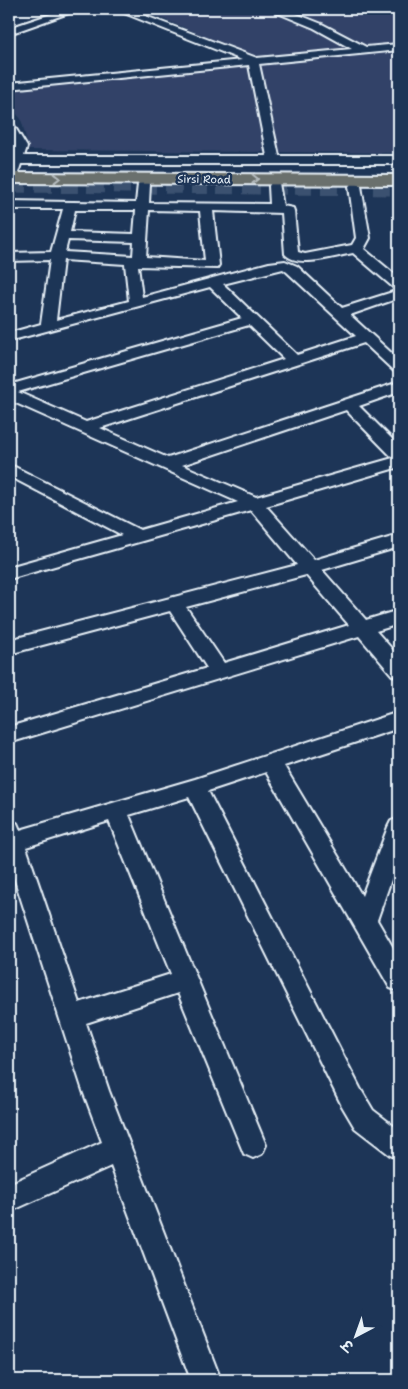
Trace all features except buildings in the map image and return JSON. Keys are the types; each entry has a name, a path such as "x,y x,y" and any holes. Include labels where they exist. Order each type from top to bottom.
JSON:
{"main road":[{"name":"Sirsi Road","path":"9,179 399,180"}],"street":[{"path":"9,31 75,9"},
{"path":"119,9 253,60"},
{"path":"276,9 318,26 363,50"},
{"path":"9,86 253,60 399,47"},
{"path":"253,60 274,160"},
{"path":"9,126 17,160 9,179"},
{"path":"17,160 399,160"},
{"path":"136,303 135,261 140,238 144,184"},
{"path":"275,186 278,208"},
{"path":"9,205 143,208 278,208 288,211 292,254 304,258 357,248 363,238 355,186"},
{"path":"48,327 57,256 70,206"},
{"path":"9,257 57,256 212,265 206,208"},
{"path":"63,236 140,238"},
{"path":"357,248 360,253 399,285"},
{"path":"9,338 274,266 285,265 292,269 399,368"},
{"path":"214,283 294,360"},
{"path":"340,313 399,294"},
{"path":"9,392 251,320"},
{"path":"85,428 365,338"},
{"path":"167,464 399,387"},
{"path":"9,392 254,503 308,568 399,670"},
{"path":"349,404 399,455"},
{"path":"9,573 399,462"},
{"path":"9,469 138,536"},
{"path":"9,647 308,568 399,541"},
{"path":"174,603 219,671"},
{"path":"9,735 399,617"},
{"path":"206,1380 118,1150 71,1017 11,835 116,811 399,720"},
{"path":"271,762 399,980"},
{"path":"195,787 364,1119 399,1146"},
{"path":"116,811 253,1145"},
{"path":"364,920 399,826"},
{"path":"71,1017 185,980"},
{"path":"9,1198 118,1150"}],"shaded area":[{"path":"139,9 399,9 399,153 29,150 21,119 9,105 9,90 266,62"}],"tunnel":[{"path":"9,184 399,187"}]}
